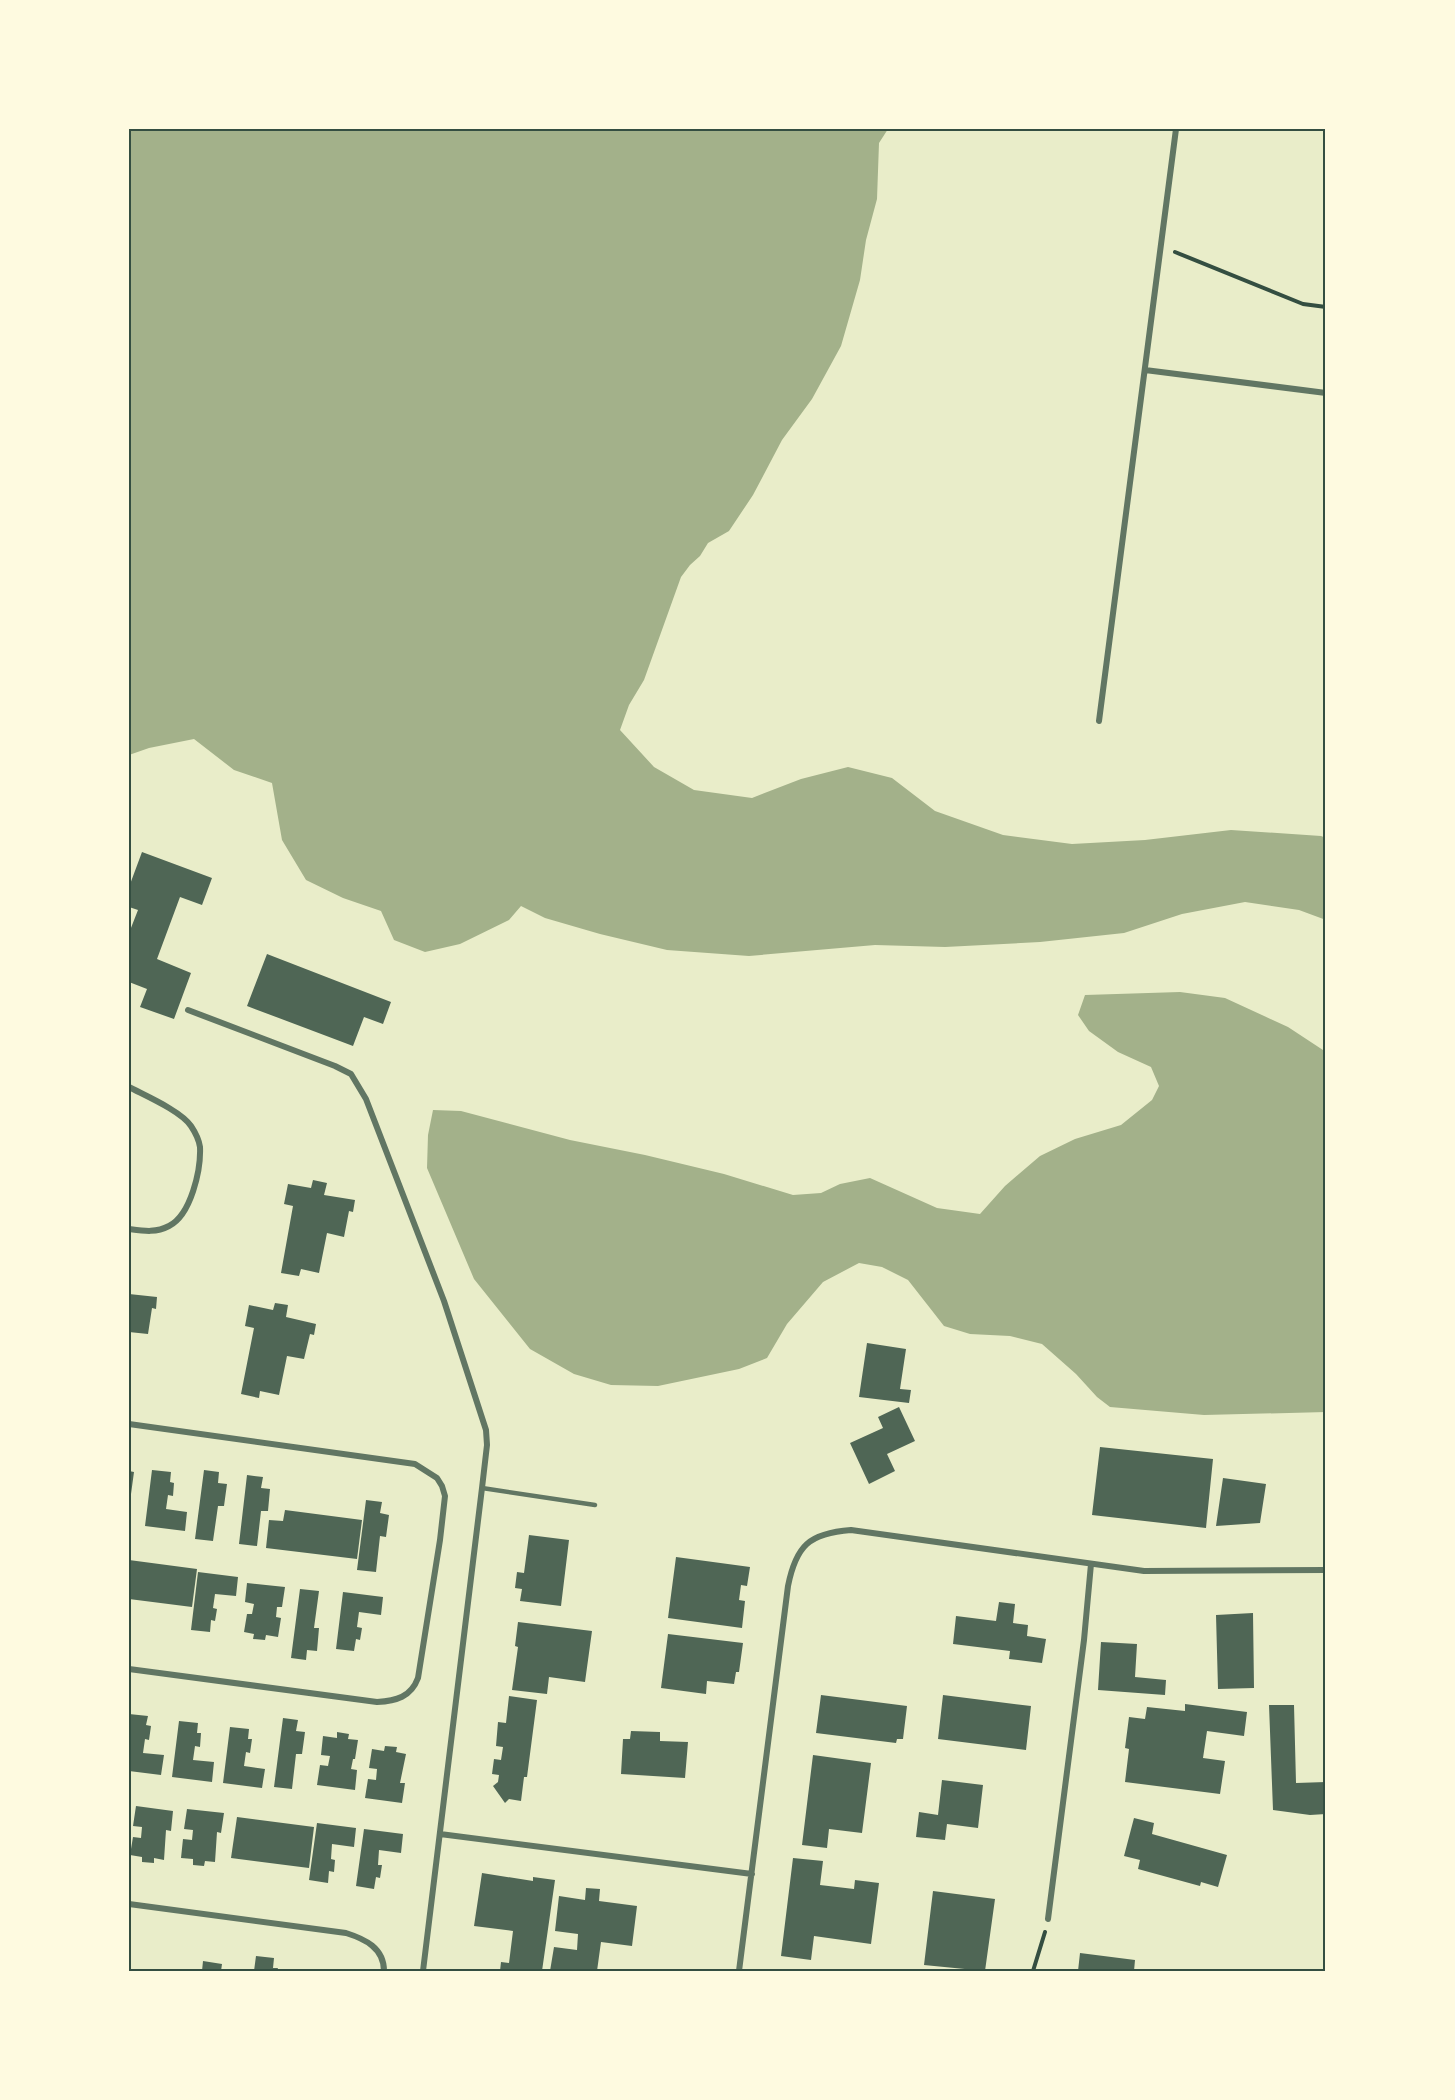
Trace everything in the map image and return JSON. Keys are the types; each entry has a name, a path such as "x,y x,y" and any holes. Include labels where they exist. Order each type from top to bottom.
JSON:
{"street":[{"path":"1100,721 1176,129"},
{"path":"1145,370 1326,393"},
{"path":"188,1010 351,1074 366,1099 444,1301 486,1430 487,1445 482,1488 423,1971"},
{"path":"129,1087 189,1123 200,1145 200,1162 190,1201 179,1219 158,1231 146,1232 129,1229"},
{"path":"129,1424 415,1464 437,1478 445,1496 418,1678 415,1686 403,1698 377,1702 129,1669"},
{"path":"739,1971 788,1586 791,1569 804,1545 819,1535 850,1530 1144,1571 1326,1570"},
{"path":"1048,1919 1084,1640 1091,1564"},
{"path":"441,1834 752,1874"},
{"path":"129,1904 346,1933 364,1939 374,1947 381,1956 384,1971"}],"lane":[{"path":"482,1488 595,1505"}],"path":[{"path":"1161,246 1303,304 1326,307"},
{"path":"1033,1971 1048,1919"}],"shaded area":[{"path":"129,129 888,129 879,143 877,199 866,240 860,280 841,346 812,399 782,440 753,495 729,531 708,543 700,556 681,577 644,680 629,705 620,730 654,767 694,790 752,798 801,779 848,767 892,778 935,811 1003,835 1072,844 1145,840 1231,830 1321,836 1326,838 1326,920 1299,910 1245,902 1182,914 1124,933 1040,942 945,947 875,945 749,956 667,950 545,918 521,906 509,920 460,944 425,952 394,940 381,911 343,898 306,880 282,840 272,783 234,770 194,739 149,748 129,755"},
{"path":"1180,992 1225,998 1288,1027 1326,1052 1326,1412 1204,1415 1110,1407 1042,1344 1010,1336 970,1334 944,1326 908,1280 882,1267 859,1263 823,1282 787,1324 767,1358 739,1369 658,1386 611,1385 574,1374 530,1349 474,1279 427,1168 428,1135 433,1110 461,1111 570,1140 724,1174 793,1195 821,1193 840,1184 870,1178 937,1208 980,1214 1005,1186 1040,1156 1075,1139 1121,1125 1152,1100 1159,1086 1151,1067 1118,1052 1089,1031 1078,1015 1085,995"}],"building":[{"path":"142,852 212,878 202,905 180,897 157,959 191,973 174,1019 140,1007 147,989 129,982 129,933 138,910 129,907 129,887"},
{"path":"267,954 391,1002 383,1024 364,1017 353,1046 247,1006"},
{"path":"313,1180 327,1183 324,1195 355,1200 353,1212 349,1211 344,1237 327,1233 319,1273 301,1269 299,1276 281,1273 293,1206 284,1204 288,1184 311,1188"},
{"path":"129,1294 157,1297 156,1309 152,1308 148,1334 129,1332"},
{"path":"275,1303 288,1305 286,1317 316,1324 314,1335 310,1334 304,1359 287,1356 279,1395 260,1391 259,1398 241,1394 254,1328 245,1326 249,1305 273,1310"},
{"path":"867,1343 906,1349 900,1389 911,1390 909,1403 859,1397"},
{"path":"899,1407 915,1441 887,1454 895,1471 869,1484 850,1443 883,1428 878,1417"},
{"path":"1100,1447 1213,1459 1206,1528 1092,1515"},
{"path":"152,1470 171,1472 170,1482 174,1483 173,1496 168,1495 166,1509 187,1512 185,1531 145,1526"},
{"path":"204,1470 219,1472 218,1483 227,1484 224,1506 218,1506 213,1541 195,1539"},
{"path":"129,1471 134,1472 131,1494 129,1494"},
{"path":"247,1475 263,1477 261,1488 270,1489 268,1511 261,1511 257,1546 239,1544"},
{"path":"1223,1478 1266,1484 1260,1523 1216,1526"},
{"path":"366,1500 382,1502 380,1513 389,1515 386,1537 380,1536 376,1572 357,1570"},
{"path":"285,1510 362,1520 357,1559 266,1548 269,1520 283,1521"},
{"path":"529,1535 569,1540 561,1606 520,1601 522,1589 515,1588 517,1572 524,1573"},
{"path":"676,1557 750,1567 747,1586 741,1585 739,1600 745,1601 742,1628 668,1618"},
{"path":"129,1560 197,1569 192,1607 129,1599"},
{"path":"198,1572 238,1577 236,1596 215,1594 213,1608 217,1609 215,1621 211,1620 210,1632 191,1630"},
{"path":"247,1583 285,1587 282,1607 277,1607 276,1617 281,1618 278,1637 266,1635 265,1640 253,1639 254,1634 244,1632 247,1614 252,1614 254,1604 245,1602"},
{"path":"300,1589 319,1591 314,1628 319,1628 317,1651 307,1650 306,1660 291,1658"},
{"path":"343,1592 383,1597 381,1615 359,1612 357,1627 362,1628 360,1640 356,1639 354,1651 336,1649"},
{"path":"999,1602 1015,1604 1013,1623 1028,1625 1027,1636 1046,1639 1042,1663 1009,1659 1010,1651 953,1644 956,1616 996,1621"},
{"path":"1253,1613 1254,1688 1218,1689 1216,1615"},
{"path":"518,1622 592,1631 585,1682 549,1677 547,1694 512,1690 518,1647 515,1646"},
{"path":"668,1634 743,1643 739,1672 736,1672 734,1684 707,1681 706,1694 661,1688"},
{"path":"1101,1642 1137,1644 1135,1677 1166,1680 1165,1695 1098,1690"},
{"path":"821,1695 907,1706 903,1739 897,1739 896,1743 816,1733"},
{"path":"943,1695 1031,1706 1026,1750 938,1739"},
{"path":"509,1696 537,1700 527,1777 524,1777 521,1801 509,1799 505,1803 493,1786 498,1782 499,1775 492,1774 494,1759 501,1760 503,1747 496,1746 498,1722 506,1723"},
{"path":"1185,1704 1247,1712 1244,1736 1207,1731 1203,1758 1225,1761 1220,1794 1125,1782 1129,1749 1125,1748 1129,1717 1145,1719 1147,1707 1185,1711"},
{"path":"1269,1705 1294,1705 1296,1783 1326,1782 1326,1814 1310,1815 1273,1810"},
{"path":"129,1714 148,1716 146,1725 151,1726 149,1740 145,1739 143,1753 164,1755 161,1775 129,1771"},
{"path":"283,1718 298,1720 296,1731 305,1732 302,1754 296,1754 292,1789 274,1787"},
{"path":"179,1721 198,1723 197,1733 201,1733 200,1747 195,1746 193,1760 214,1762 212,1782 172,1777"},
{"path":"230,1727 249,1729 248,1739 252,1739 250,1753 246,1752 244,1766 265,1769 262,1788 223,1783"},
{"path":"631,1731 660,1732 660,1741 688,1742 685,1778 621,1774 623,1739 630,1739"},
{"path":"337,1732 349,1734 348,1739 358,1740 351,1769 357,1770 355,1790 317,1785 320,1765 328,1766 330,1756 321,1755 323,1736 337,1738"},
{"path":"385,1746 397,1747 396,1752 406,1754 400,1783 405,1783 402,1803 365,1798 368,1779 376,1780 377,1769 369,1768 372,1749 384,1751"},
{"path":"813,1755 871,1763 862,1833 829,1829 827,1848 802,1845"},
{"path":"942,1780 983,1785 978,1828 947,1824 945,1840 916,1837 919,1812 938,1815"},
{"path":"136,1806 173,1811 171,1831 166,1830 164,1860 154,1858 154,1863 142,1862 142,1857 130,1855 133,1837 141,1838 142,1827 133,1826"},
{"path":"187,1809 224,1813 221,1833 217,1832 215,1862 205,1861 204,1866 193,1865 193,1859 181,1858 183,1839 192,1840 193,1830 184,1829"},
{"path":"237,1817 314,1827 309,1868 231,1858"},
{"path":"1134,1818 1154,1823 1152,1834 1227,1855 1218,1887 1201,1882 1200,1886 1138,1869 1140,1860 1124,1856"},
{"path":"317,1823 356,1828 354,1847 332,1844 331,1859 335,1860 334,1872 329,1871 328,1883 309,1880"},
{"path":"364,1829 403,1834 401,1853 379,1850 378,1865 382,1865 380,1878 376,1877 374,1889 356,1886"},
{"path":"793,1858 823,1861 820,1885 854,1889 855,1880 879,1883 871,1944 814,1936 811,1960 781,1956"},
{"path":"482,1873 533,1881 533,1877 555,1880 542,1971 500,1971 501,1962 509,1963 513,1931 474,1926"},
{"path":"586,1888 600,1889 599,1901 637,1906 632,1946 601,1942 597,1971 550,1971 554,1947 577,1950 578,1934 555,1931 559,1896 585,1900"},
{"path":"933,1891 995,1899 985,1971 924,1965"},
{"path":"1080,1953 1135,1960 1134,1971 1078,1971"},
{"path":"256,1956 274,1958 273,1968 278,1968 277,1971 254,1971"},
{"path":"203,1961 222,1964 221,1971 202,1971"}]}
